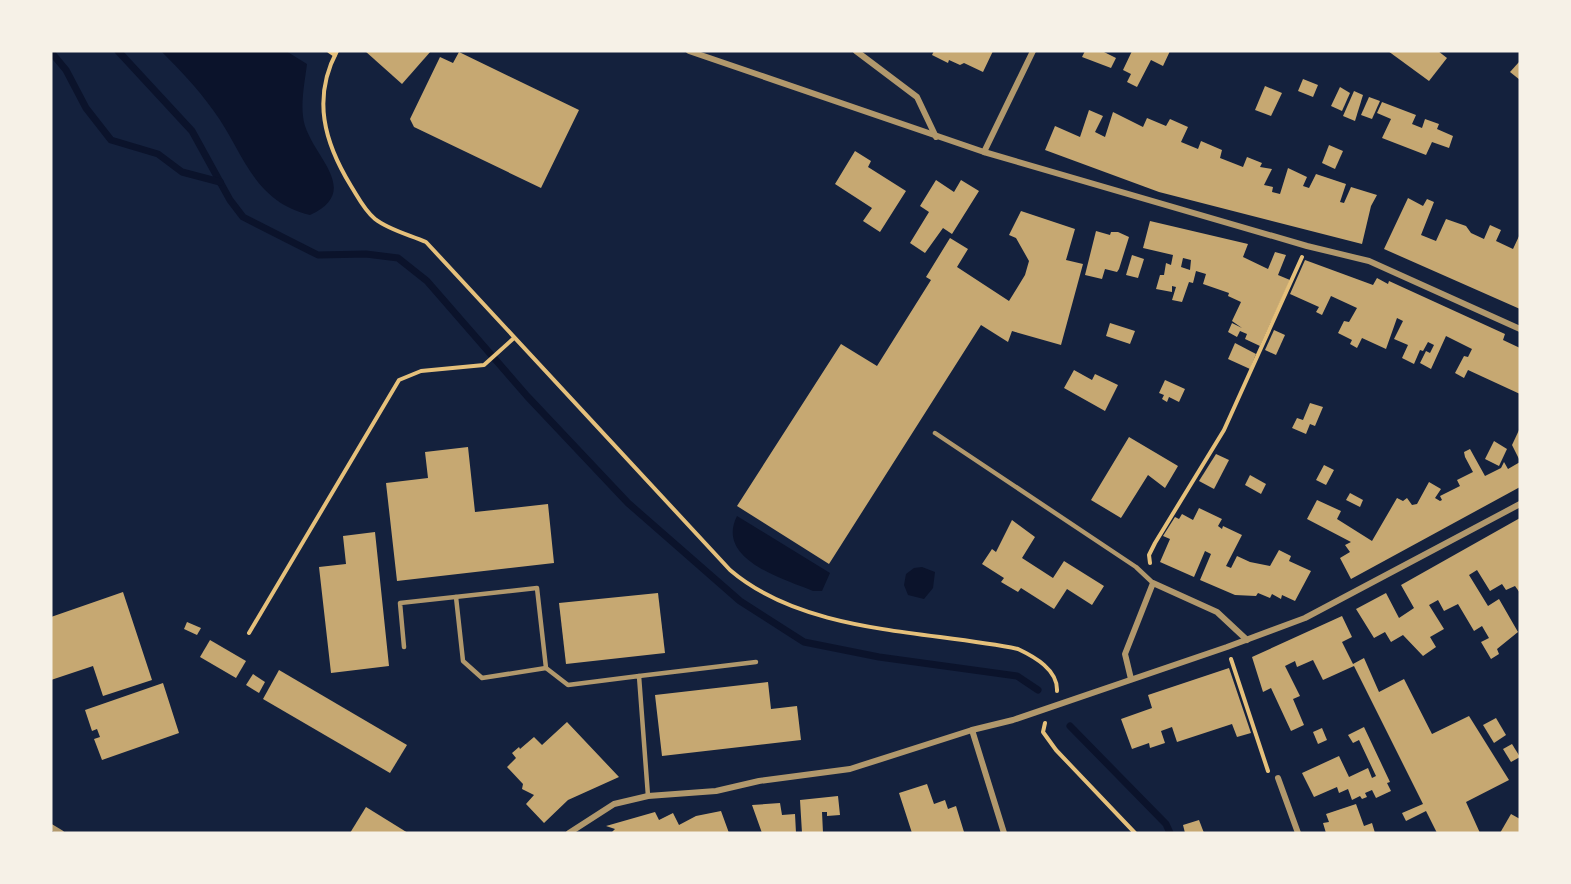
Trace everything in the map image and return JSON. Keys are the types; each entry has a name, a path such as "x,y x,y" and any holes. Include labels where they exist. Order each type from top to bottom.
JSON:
{"street":[{"path":"689,51 984,152 1307,246 1369,261 1520,329"},
{"path":"856,51 917,97 936,137"},
{"path":"984,152 1033,51"},
{"path":"569,833 614,804 648,796 716,791 759,781 850,769 972,730 1013,720 1227,647 1305,618 1520,504"},
{"path":"1131,679 1125,654 1153,583 1217,612 1247,640"},
{"path":"972,730 1004,833"},
{"path":"1278,778 1298,833"},
{"path":"51,827 61,833"}],"lane":[{"path":"936,433 1136,567 1153,583"},
{"path":"404,647 400,603 537,588 546,668 568,685 756,662"},
{"path":"456,597 463,661 482,678 546,668"},
{"path":"639,676 648,796"}],"path":[{"path":"329,51 336,53 322,95 322,117 334,154 360,201 385,225 426,242 678,517 730,570 750,586 782,603 842,620 1018,649 1042,662 1056,681 1058,689 1043,732 1056,750 1135,833"},
{"path":"1153,583 1149,555 1224,430 1307,246"},
{"path":"249,633 399,380 422,371 484,365 514,338"},
{"path":"1227,647 1269,776 1278,778"}],"water":[{"path":"161,51 286,51 307,64 303,116 306,130 329,170 333,182 333,194 326,205 310,215 290,208 275,199 262,187 207,102"},
{"path":"737,516 830,573 822,591 813,591 785,580 756,565 743,555 735,544 733,531"},
{"path":"922,567 935,572 933,588 924,599 908,595 904,585 906,574 914,568"}],"building":[{"path":"365,51 431,51 402,84"},
{"path":"934,51 993,51 983,72 964,63 960,65 949,60 948,63 932,55"},
{"path":"1085,51 1102,51 1116,58 1111,68 1082,57"},
{"path":"1132,51 1170,51 1163,66 1151,60 1137,87 1127,82 1131,74 1123,70"},
{"path":"1388,51 1438,51 1447,58 1429,81"},
{"path":"459,52 579,110 541,188 414,127 410,119 440,57 453,63"},
{"path":"1520,63 1520,80 1510,72"},
{"path":"1303,79 1318,85 1313,97 1298,91"},
{"path":"1265,86 1282,93 1271,116 1255,110"},
{"path":"1340,87 1350,93 1342,111 1331,106"},
{"path":"1354,91 1363,95 1355,121 1343,116"},
{"path":"1369,97 1380,101 1372,119 1361,115"},
{"path":"1382,102 1416,115 1412,124 1422,128 1425,119 1439,124 1437,129 1453,136 1449,148 1432,142 1426,155 1382,138 1391,119 1377,113"},
{"path":"1089,110 1103,116 1095,132 1105,137 1113,112 1143,127 1147,118 1166,126 1170,119 1188,127 1181,142 1198,149 1201,141 1222,150 1220,158 1243,167 1247,157 1262,163 1260,167 1272,169 1264,185 1273,187 1272,192 1280,194 1288,168 1307,177 1303,186 1309,188 1316,174 1346,184 1340,202 1344,203 1351,187 1377,195 1371,206 1362,244 1159,192 1045,150 1055,126 1080,137"},
{"path":"1329,145 1343,151 1335,169 1322,163"},
{"path":"855,151 871,161 868,167 906,191 880,232 863,221 872,208 835,184"},
{"path":"936,180 954,192 961,180 979,191 952,234 943,228 925,253 910,243 929,212 920,206"},
{"path":"1408,198 1423,206 1427,199 1434,202 1421,235 1436,241 1446,219 1466,226 1471,233 1484,239 1490,225 1501,230 1496,241 1513,249 1520,234 1520,309 1384,249"},
{"path":"1021,211 1075,229 1066,260 1083,264 1061,345 1012,331 1008,342 981,325 829,564 737,506 841,344 877,366 931,280 926,277 950,238 968,249 957,267 1009,301 1025,275 1029,261 1016,238 1009,235"},
{"path":"1150,221 1248,244 1243,257 1268,269 1275,252 1286,255 1278,275 1290,280 1260,346 1245,339 1247,334 1240,331 1237,337 1228,332 1232,323 1242,328 1232,321 1241,302 1228,296 1229,293 1203,284 1206,274 1196,271 1193,283 1189,282 1182,302 1172,300 1176,287 1172,286 1172,292 1156,289 1160,275 1164,275 1166,263 1171,265 1173,255 1143,248","holes":["1183,258 1191,260 1190,270 1181,267"]},
{"path":"1096,231 1110,235 1111,232 1118,232 1129,237 1119,269 1117,272 1105,269 1102,279 1085,275"},
{"path":"1132,255 1144,259 1138,278 1126,275"},
{"path":"1305,260 1373,285 1377,278 1388,284 1389,281 1505,334 1503,340 1520,348 1520,394 1468,370 1464,378 1455,373 1464,356 1468,357 1472,349 1446,336 1431,369 1420,363 1426,351 1430,353 1434,345 1428,342 1423,351 1420,350 1414,364 1402,358 1408,345 1394,339 1403,321 1397,318 1386,349 1362,338 1357,348 1350,344 1352,340 1338,333 1344,321 1349,322 1357,308 1331,296 1322,315 1316,312 1319,307 1290,294"},
{"path":"1110,323 1135,331 1130,344 1106,336"},
{"path":"1274,330 1285,335 1276,355 1265,350"},
{"path":"1235,343 1256,354 1250,369 1228,359"},
{"path":"1074,370 1092,380 1095,374 1118,385 1105,411 1064,388"},
{"path":"1165,380 1185,389 1179,402 1169,397 1167,402 1162,399 1164,395 1159,393"},
{"path":"1310,403 1323,407 1315,426 1310,424 1306,434 1292,428 1297,418 1303,420"},
{"path":"1520,428 1520,461 1512,445"},
{"path":"1129,437 1178,466 1165,488 1148,475 1121,518 1091,500"},
{"path":"1494,441 1507,449 1499,466 1485,459"},
{"path":"468,447 475,512 548,504 554,563 397,581 386,483 428,478 425,452"},
{"path":"1470,449 1485,476 1501,468 1504,462 1508,469 1520,462 1520,487 1351,579 1340,558 1350,552 1345,545 1351,542 1307,519 1317,500 1341,511 1337,519 1372,541 1397,498 1403,501 1407,498 1412,505 1417,504 1429,482 1441,489 1435,498 1440,501 1442,500 1440,496 1460,486 1457,480 1473,472 1464,452"},
{"path":"1216,454 1229,460 1214,489 1199,481"},
{"path":"1324,465 1334,470 1326,485 1316,480"},
{"path":"1250,475 1266,484 1261,494 1245,485"},
{"path":"1350,493 1363,500 1360,507 1346,500"},
{"path":"1199,508 1222,519 1218,526 1222,529 1223,526 1242,535 1226,566 1231,568 1237,556 1250,562 1270,566 1279,550 1291,556 1289,561 1311,571 1295,601 1282,595 1281,599 1272,594 1270,598 1258,593 1256,596 1235,595 1200,580 1211,554 1205,551 1194,577 1160,562 1170,539 1163,536 1175,517 1179,519 1182,514 1193,520"},
{"path":"1520,518 1520,593 1515,586 1506,590 1502,584 1490,591 1477,570 1469,575 1488,606 1499,599 1518,632 1497,649 1499,654 1491,659 1481,642 1489,638 1482,626 1474,631 1458,604 1444,611 1438,600 1429,605 1444,629 1430,637 1436,647 1423,656 1403,635 1391,642 1385,632 1374,638 1356,609 1386,593 1399,618 1414,608 1401,585"},
{"path":"1012,520 1035,537 1022,558 1053,578 1064,561 1104,586 1092,605 1067,589 1054,609 1021,588 1018,592 1001,582 1004,578 982,564 992,549 996,552"},
{"path":"375,532 389,666 331,673 319,567 346,564 343,536"},
{"path":"123,592 152,680 103,696 93,666 51,680 51,617"},
{"path":"658,593 665,653 566,664 559,603"},
{"path":"1342,616 1352,637 1342,642 1353,664 1364,658 1379,692 1404,679 1432,734 1469,716 1509,780 1466,802 1480,833 1437,833 1426,811 1406,821 1402,813 1423,804 1354,666 1323,680 1313,660 1297,667 1295,661 1285,666 1300,696 1293,699 1304,725 1291,731 1271,688 1263,692 1252,657"},
{"path":"187,622 201,628 197,635 184,629"},
{"path":"210,640 246,661 236,678 200,657"},
{"path":"1229,668 1251,733 1237,737 1232,724 1177,742 1172,727 1161,731 1165,743 1150,748 1149,743 1132,749 1121,719 1152,708 1148,695"},
{"path":"279,670 407,745 390,773 263,699"},
{"path":"253,674 265,682 259,693 246,685"},
{"path":"768,682 771,709 797,706 801,740 662,756 655,695"},
{"path":"163,683 179,733 102,760 94,739 100,737 97,729 92,731 85,710"},
{"path":"1496,718 1506,735 1494,743 1483,725"},
{"path":"567,722 619,777 568,800 544,823 526,804 534,795 522,789 523,784 507,767 516,758 512,753 519,747 520,749 534,737 542,745"},
{"path":"1364,727 1390,782 1387,783 1391,791 1376,798 1372,790 1365,793 1367,797 1362,799 1360,796 1352,800 1348,789 1339,793 1337,787 1314,797 1302,773 1339,756 1349,777 1368,768 1372,778 1376,776 1359,740 1353,743 1348,735"},
{"path":"1322,728 1327,740 1318,744 1313,732"},
{"path":"1512,744 1520,757 1511,762 1503,749"},
{"path":"927,784 934,804 945,800 948,809 956,806 964,832 912,833 899,793"},
{"path":"838,796 840,815 827,816 827,812 822,812 823,833 802,833 800,800"},
{"path":"780,803 782,815 795,814 796,833 762,833 752,805"},
{"path":"1356,804 1364,826 1372,823 1375,833 1326,833 1323,823 1329,822 1326,814"},
{"path":"366,807 408,833 350,833"},
{"path":"721,811 729,833 611,833 615,829 606,826 655,812 659,820 673,813 679,825 696,816"},
{"path":"1511,814 1520,819 1520,833 1500,833"},
{"path":"1199,820 1204,833 1185,833 1183,825"}],"waterway":[{"path":"118,51 192,131 230,200 243,217 318,255 366,254 398,258 427,281 527,396 628,503 740,601 804,642 879,657 1017,676 1038,690"},
{"path":"51,52 66,70 86,108 111,140 158,154 182,172 220,182"},
{"path":"1070,726 1166,824 1170,833"}]}
